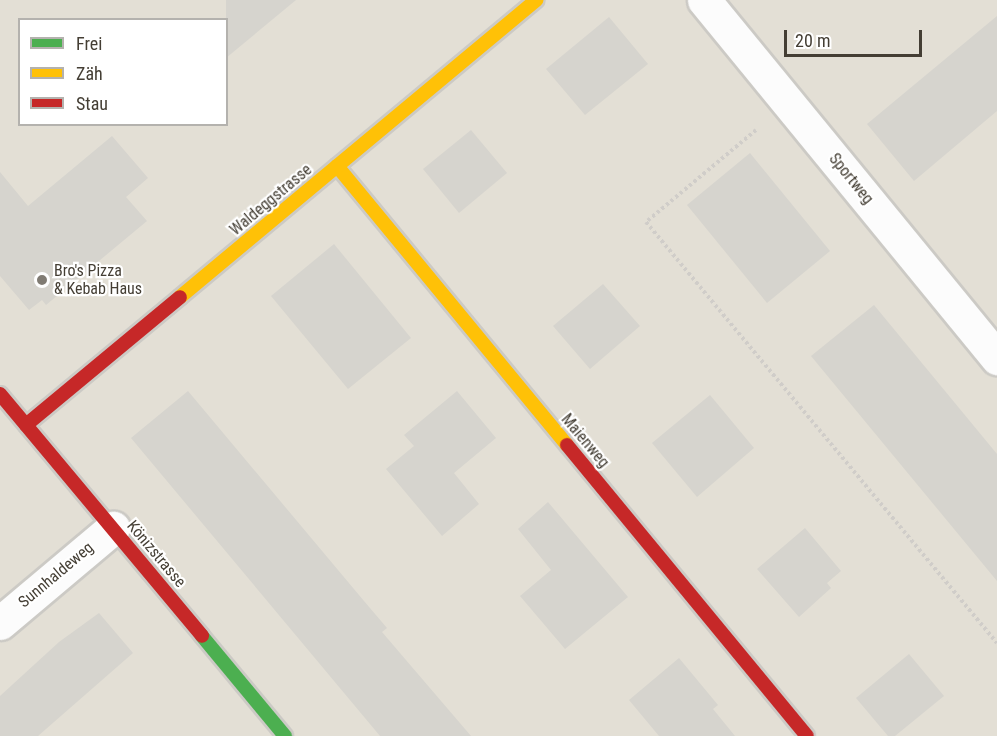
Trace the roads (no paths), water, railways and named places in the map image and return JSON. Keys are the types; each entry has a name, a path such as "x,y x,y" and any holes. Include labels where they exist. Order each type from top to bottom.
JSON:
{"street":[{"name":"Waldeggstrasse","path":"26,425 537,0"},
{"name":"Sportweg","path":"704,0 997,358"},
{"name":"Maienweg","path":"337,166 807,736"},
{"name":"Könizstrasse","path":"0,394 285,736"},
{"name":"Sunnhaldeweg","path":"0,623 113,528"}],"place":[{"name":"Bro's Pizza & Kebab Haus","path":"42,280"}]}
